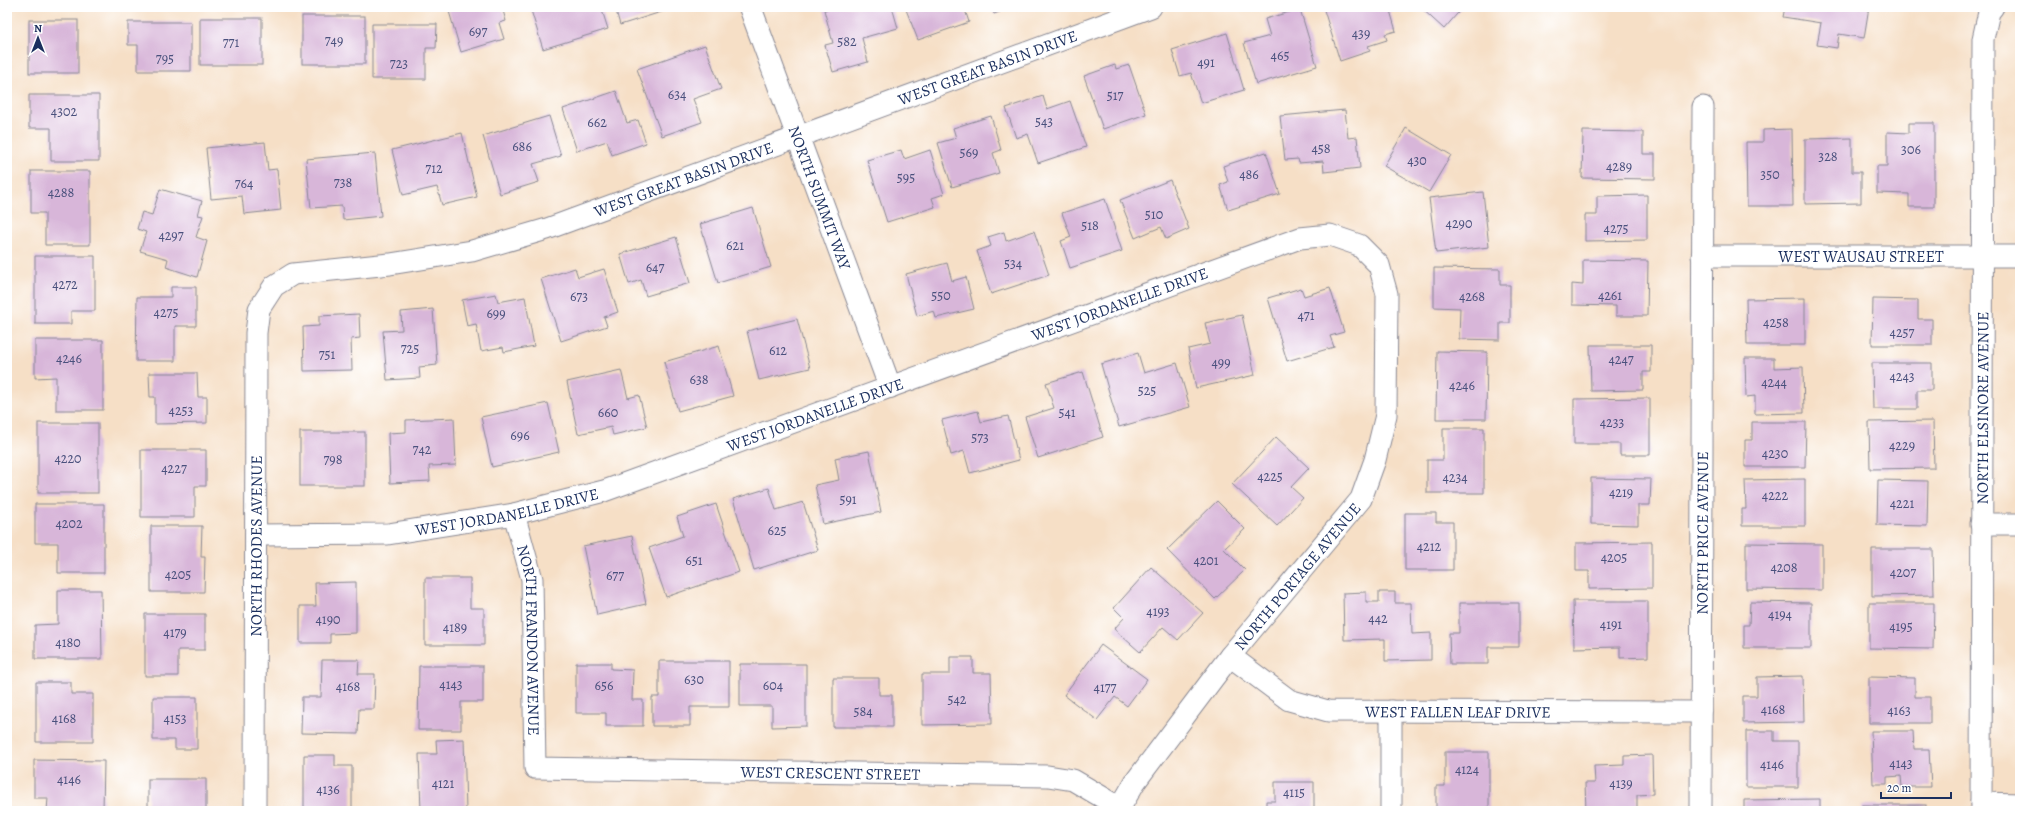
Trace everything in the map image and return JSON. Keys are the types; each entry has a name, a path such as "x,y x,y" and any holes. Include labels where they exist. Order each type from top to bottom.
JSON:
{"street":[{"name":"NORTH SUMMIT WAY","path":"750,7 890,387"},
{"name":"WEST GREAT BASIN DRIVE","path":"274,286 293,274 390,264 472,251 547,228 1151,7"},
{"name":"NORTH ELSINORE AVENUE","path":"1981,807 1983,39 1989,12 1993,7"},
{"name":"NORTH PRICE AVENUE","path":"1701,811 1703,107"},
{"name":"WEST JORDANELLE DRIVE","path":"256,535 388,534 514,514 604,491 1300,238 1330,235 1360,245"},
{"name":"NORTH PORTAGE AVENUE","path":"1118,809 1135,782 1230,656 1361,499 1375,460 1386,415 1387,294 1380,265 1360,245"},
{"name":"WEST WAUSAU STREET","path":"1702,256 2020,256"},
{"name":"NORTH RHODES AVENUE","path":"255,811 256,333 259,308 274,286"},
{"name":"NORTH FRANDON AVENUE","path":"514,514 532,579 535,768"},
{"path":"1981,524 2020,524"},
{"name":"WEST FALLEN LEAF DRIVE","path":"1230,656 1289,700 1328,711 1701,712"},
{"path":"1391,711 1391,811"},
{"name":"WEST CRESCENT STREET","path":"535,768 1048,776 1074,780 1118,809"},
{"path":"1981,807 2020,804"}],"building":[{"path":"502,7 506,21 499,23 504,39 461,52 448,8"},
{"path":"530,7 601,7 608,29 543,49"},
{"path":"615,7 677,7 620,25"},
{"path":"835,7 892,7 898,28 862,38 868,62 833,72 825,45 833,43 824,10"},
{"path":"905,7 964,7 969,22 918,40"},
{"path":"991,7 1013,7 994,14"},
{"path":"1323,7 1389,7 1396,31 1385,34 1387,40 1368,46 1370,51 1340,61"},
{"path":"1420,7 1463,7 1444,29"},
{"path":"1785,7 1869,7 1864,38 1839,34 1837,48 1817,45 1821,23 1783,17"},
{"path":"1300,9 1317,66 1256,84 1244,43 1270,36 1265,19"},
{"path":"302,16 365,16 365,64 302,64"},
{"path":"200,18 262,18 262,65 200,65"},
{"path":"29,20 78,20 78,73 29,73"},
{"path":"128,22 191,22 191,71 138,71 138,45 128,45"},
{"path":"372,24 437,24 436,48 426,48 426,79 372,79"},
{"path":"1227,33 1244,90 1201,103 1191,73 1180,76 1172,50"},
{"path":"705,45 721,89 693,99 702,122 662,136 637,69"},
{"path":"1115,65 1116,69 1129,65 1146,114 1103,129 1084,76"},
{"path":"616,91 627,123 638,120 646,143 612,155 607,141 577,151 563,109"},
{"path":"29,95 99,95 99,161 51,161 51,128 29,128"},
{"path":"1043,96 1047,109 1070,101 1086,147 1038,163 1028,134 1016,138 1006,108"},
{"path":"1345,110 1348,138 1357,137 1360,168 1324,172 1323,161 1299,163 1298,159 1285,160 1280,116"},
{"path":"549,116 561,156 533,164 539,182 500,194 483,136"},
{"path":"991,116 1001,150 993,153 999,173 952,187 938,143 956,138 953,128"},
{"path":"1909,123 1934,123 1934,207 1909,207 1909,194 1877,193 1877,166 1887,166 1887,132 1909,133"},
{"path":"1406,128 1451,155 1429,192 1384,166"},
{"path":"1792,129 1793,206 1747,206 1746,142 1763,142 1763,130"},
{"path":"1583,131 1643,132 1643,154 1655,154 1655,179 1582,178"},
{"path":"462,133 477,197 442,205 437,187 403,195 392,150"},
{"path":"1852,138 1852,172 1861,172 1861,203 1805,204 1805,139"},
{"path":"265,142 268,170 277,169 281,210 244,214 242,196 211,199 206,148"},
{"path":"901,150 904,159 930,150 944,194 932,198 935,207 887,222 867,160"},
{"path":"1266,152 1280,194 1228,210 1220,185 1228,182 1223,166"},
{"path":"375,153 381,216 343,220 342,206 311,208 306,159"},
{"path":"31,171 90,171 90,245 45,245 45,213 31,213"},
{"path":"1170,180 1189,229 1166,239 1161,227 1135,238 1120,200"},
{"path":"160,189 202,201 198,215 203,216 196,237 207,241 197,277 166,267 168,259 140,251 146,232 137,229 142,212 152,215"},
{"path":"1483,192 1489,247 1436,253 1429,198"},
{"path":"1647,195 1647,240 1585,241 1585,215 1597,215 1597,196"},
{"path":"1105,199 1122,251 1070,268 1061,241 1071,237 1062,213"},
{"path":"753,208 771,267 718,283 700,224"},
{"path":"1034,231 1049,275 991,294 977,251 991,246 988,237 1004,232 1006,241"},
{"path":"676,237 690,283 646,296 641,280 629,284 620,254"},
{"path":"35,256 95,256 95,311 71,311 71,324 35,324"},
{"path":"1583,260 1648,261 1647,316 1616,316 1616,306 1572,305 1572,284 1583,285"},
{"path":"947,263 952,281 966,277 974,309 936,318 934,311 917,316 906,274"},
{"path":"575,268 578,277 604,269 618,312 604,317 607,326 561,341 541,279"},
{"path":"1434,268 1500,269 1500,285 1510,285 1510,323 1500,323 1500,340 1459,339 1460,308 1434,307"},
{"path":"171,287 196,287 196,326 175,326 175,361 136,361 137,297 171,297"},
{"path":"1301,288 1304,296 1330,288 1344,332 1330,336 1334,347 1287,361 1268,298"},
{"path":"496,294 498,302 525,297 534,346 504,352 503,347 481,351 476,324 467,326 462,300"},
{"path":"1805,298 1805,345 1747,345 1746,299"},
{"path":"1873,299 1918,300 1918,319 1932,319 1932,345 1872,345"},
{"path":"433,309 437,365 419,367 420,378 387,380 383,331 402,330 401,312"},
{"path":"359,314 360,338 351,339 352,370 304,371 303,327 319,326 319,316"},
{"path":"1242,315 1255,375 1196,388 1188,349 1210,344 1205,323"},
{"path":"797,319 810,368 759,380 747,331"},
{"path":"35,340 103,340 103,410 56,410 56,377 35,378"},
{"path":"1590,345 1651,345 1651,372 1643,372 1643,390 1591,391"},
{"path":"719,346 733,396 678,411 664,362"},
{"path":"1437,351 1487,352 1486,419 1436,419"},
{"path":"1138,353 1144,373 1177,363 1190,407 1119,427 1101,364"},
{"path":"1745,358 1774,358 1774,368 1803,367 1804,413 1755,414 1755,396 1746,397"},
{"path":"1872,363 1932,363 1932,390 1917,390 1917,409 1873,409"},
{"path":"621,370 628,398 639,395 647,427 613,435 611,427 578,434 567,382"},
{"path":"1083,372 1103,437 1038,458 1025,417 1054,408 1046,383"},
{"path":"149,373 197,373 198,397 207,397 207,423 155,424 155,397 150,397"},
{"path":"1650,398 1650,455 1620,455 1620,444 1574,444 1574,399"},
{"path":"548,403 559,452 492,467 481,417"},
{"path":"978,411 981,422 1008,416 1019,460 970,473 964,451 951,455 942,420"},
{"path":"454,418 456,465 429,466 430,481 390,483 388,433 406,432 406,420"},
{"path":"1933,421 1934,468 1870,469 1869,422"},
{"path":"1752,422 1806,422 1805,467 1745,467 1745,440 1752,440"},
{"path":"38,423 98,423 98,493 38,493"},
{"path":"1443,428 1484,428 1484,493 1427,493 1427,460 1443,460"},
{"path":"300,432 365,432 365,486 300,486"},
{"path":"1276,437 1309,468 1291,487 1303,498 1277,526 1232,484"},
{"path":"141,450 206,450 206,486 195,486 195,517 141,517"},
{"path":"869,451 881,512 823,524 815,485 839,480 835,458"},
{"path":"1591,478 1651,479 1650,505 1638,505 1638,525 1591,524"},
{"path":"1805,479 1805,526 1742,526 1742,509 1746,509 1745,480"},
{"path":"1878,480 1928,481 1927,526 1877,525"},
{"path":"769,488 776,510 803,502 818,550 754,570 733,499"},
{"path":"1217,501 1245,529 1224,549 1245,570 1215,599 1167,550"},
{"path":"35,504 104,504 104,573 58,573 58,543 35,543"},
{"path":"716,504 739,572 666,597 649,548 683,536 677,517"},
{"path":"1405,513 1436,513 1436,522 1453,522 1453,570 1405,570"},
{"path":"151,526 202,526 201,557 205,557 204,592 151,592"},
{"path":"632,536 646,604 597,615 583,546"},
{"path":"1652,542 1652,588 1589,589 1589,571 1576,571 1576,543"},
{"path":"1746,543 1822,544 1822,590 1746,589"},
{"path":"1872,549 1933,549 1934,595 1872,596"},
{"path":"1151,567 1203,613 1178,640 1163,627 1140,652 1114,629 1124,618 1114,608"},
{"path":"425,578 470,578 470,608 484,608 484,645 425,645"},
{"path":"356,582 356,633 330,634 330,643 300,643 300,606 316,606 315,583"},
{"path":"58,590 101,590 102,659 35,659 35,625 58,624"},
{"path":"1366,592 1366,602 1379,602 1379,592 1395,592 1395,603 1411,603 1412,634 1431,633 1431,660 1385,661 1385,639 1344,640 1343,593"},
{"path":"1573,601 1648,601 1648,657 1620,658 1620,647 1574,648"},
{"path":"1750,602 1811,603 1811,648 1744,648 1744,625 1749,625"},
{"path":"1459,603 1519,603 1519,647 1488,647 1488,664 1450,664 1449,633 1459,633"},
{"path":"1869,603 1934,603 1933,649 1869,648"},
{"path":"145,614 205,614 205,650 178,650 178,676 145,676"},
{"path":"1101,645 1147,679 1127,706 1115,697 1097,720 1064,695"},
{"path":"950,657 973,657 973,673 991,673 992,724 922,725 922,674 950,674"},
{"path":"322,660 359,660 358,674 375,674 374,709 359,709 358,734 301,733 302,697 321,697"},
{"path":"659,661 729,661 729,707 690,707 690,726 652,726 652,697 659,697"},
{"path":"576,663 611,663 611,669 633,670 632,700 643,700 643,726 606,726 606,713 576,713"},
{"path":"740,664 806,664 806,726 772,727 772,706 740,706"},
{"path":"419,666 483,666 483,702 461,702 461,730 418,730"},
{"path":"1803,676 1804,722 1743,723 1743,696 1757,696 1757,677"},
{"path":"1869,677 1915,678 1915,697 1930,697 1930,723 1869,723"},
{"path":"833,678 879,678 879,695 892,695 892,727 833,727"},
{"path":"36,682 71,682 71,694 93,694 93,742 36,742"},
{"path":"153,697 197,697 197,749 175,749 175,740 153,740"},
{"path":"1746,731 1774,731 1774,741 1798,741 1798,787 1746,787"},
{"path":"1871,731 1913,731 1914,749 1929,749 1931,787 1902,787 1901,776 1887,777 1887,784 1873,784"},
{"path":"464,739 466,811 421,811 419,754 437,754 436,740"},
{"path":"1445,752 1489,752 1489,811 1436,811 1436,786 1445,786"},
{"path":"304,755 335,755 335,766 352,766 352,811 304,811"},
{"path":"1652,755 1653,794 1637,795 1637,809 1586,811 1585,783 1595,783 1594,766 1624,765 1624,756"},
{"path":"34,760 104,761 103,811 47,811 48,798 34,798"},
{"path":"148,779 206,779 206,811 148,811"},
{"path":"1275,782 1314,782 1314,811 1266,811 1266,801 1275,801"},
{"path":"1820,799 1820,811 1744,811 1744,800"},
{"path":"1862,805 1926,805 1926,811 1862,811"}]}
